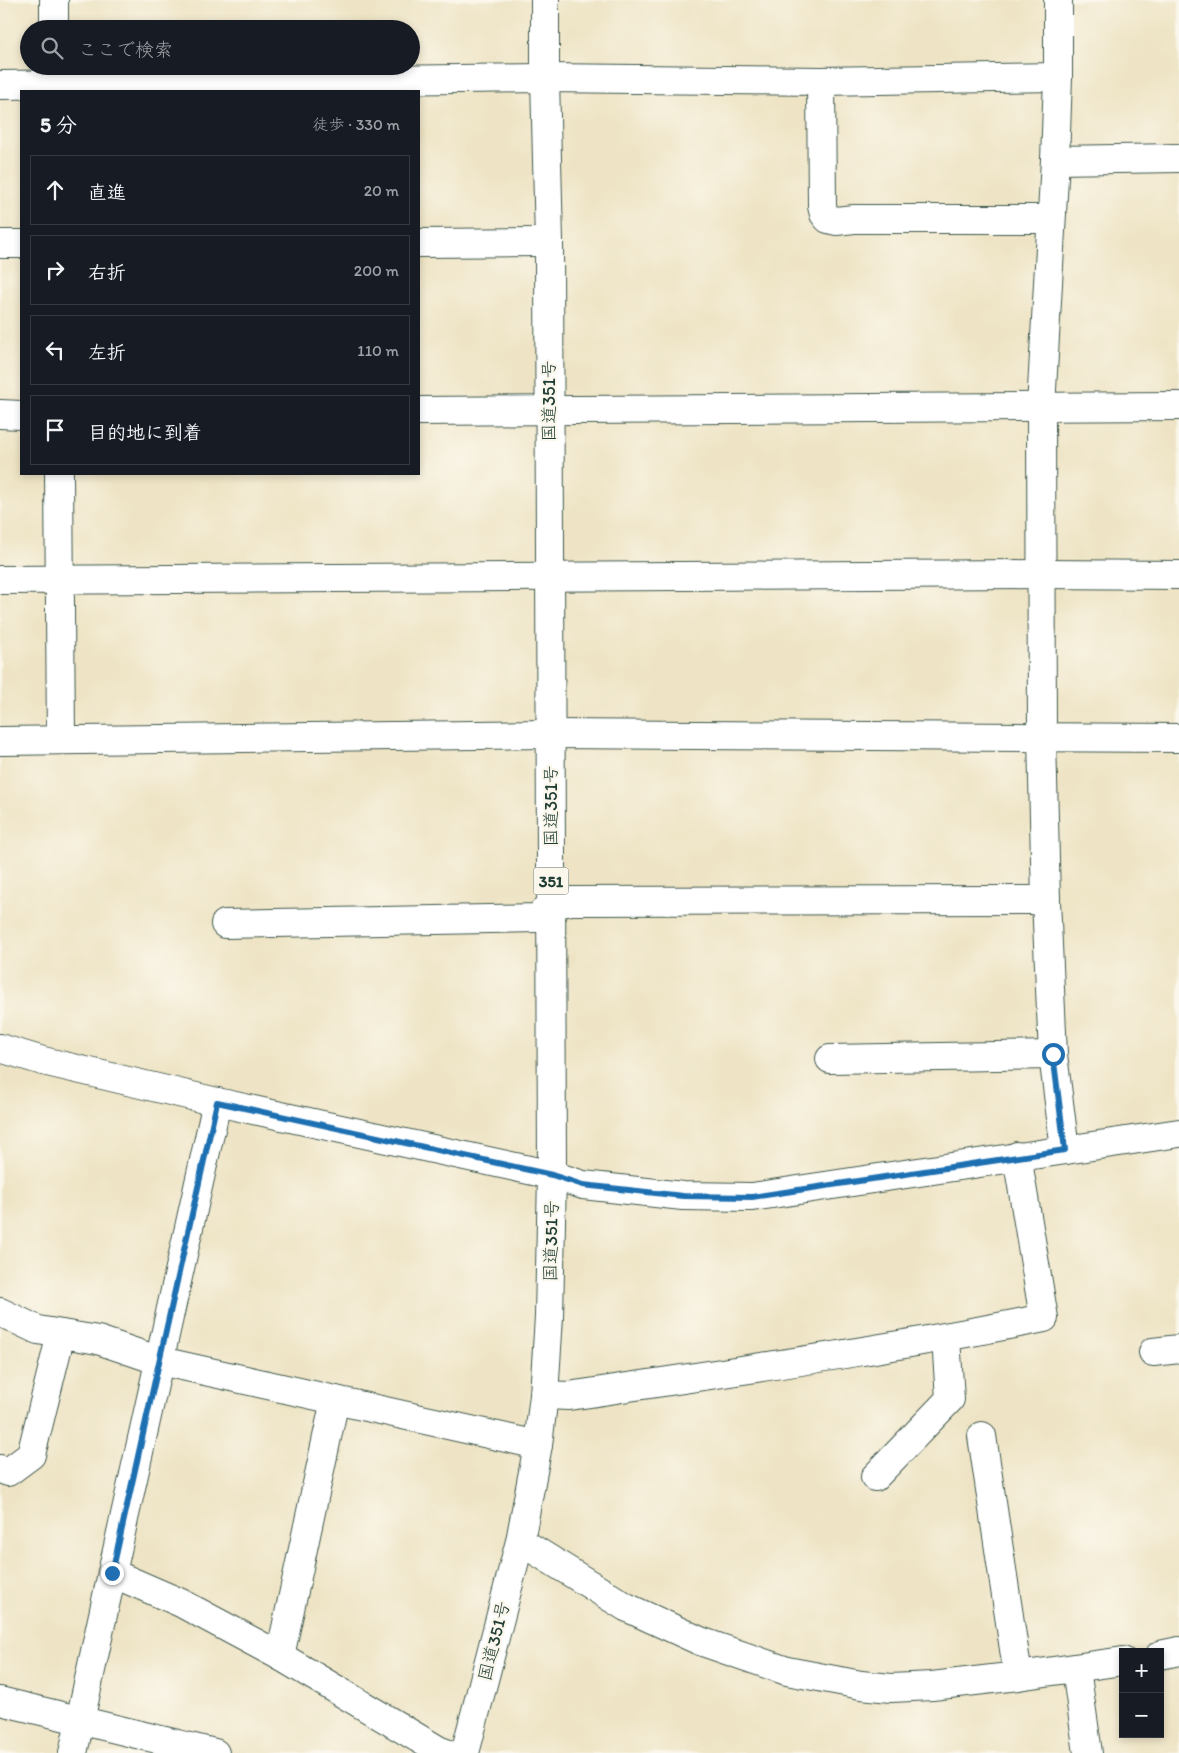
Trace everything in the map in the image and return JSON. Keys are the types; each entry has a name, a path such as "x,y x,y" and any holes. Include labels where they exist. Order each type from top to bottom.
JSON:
{"main road":[{"path":"54,0 54,20"},
{"name":"国道351号","path":"465,1753 520,1541 538,1445 544,1395 549,1317 552,1175 548,410 549,242 545,0"},
{"path":"1058,0 1058,77 1041,407 1042,738 1046,900 1053,1054 1065,1150"},
{"path":"0,85 53,80 545,78 821,80 1058,77"},
{"path":"821,80 822,206 824,214 828,219 836,221 854,219 1050,219"},
{"path":"1054,160 1179,158"},
{"path":"420,243 549,242"},
{"path":"0,244 20,244"},
{"path":"420,411 1179,406"},
{"path":"0,414 20,415"},
{"path":"59,475 61,740"},
{"path":"0,580 550,576 1179,575"},
{"path":"0,742 550,734 1179,738"},
{"path":"225,924 537,918 551,905 581,901 1046,900"},
{"path":"0,1048 43,1061 217,1102 552,1175 583,1185 683,1196 752,1197 1179,1133"},
{"path":"830,1059 1053,1054"},
{"path":"73,1753 217,1102"},
{"path":"544,1395 569,1396 946,1338 1044,1318 1017,1156"},
{"path":"0,1312 38,1330 98,1340 160,1361 538,1445"},
{"path":"0,1469 8,1472 31,1455 61,1334"},
{"path":"875,1476 950,1398 946,1338"},
{"path":"280,1656 335,1400"},
{"path":"982,1436 1018,1676"},
{"path":"520,1541 626,1607 700,1641 787,1671 861,1685 891,1688 932,1686 1076,1669 1119,1662"},
{"path":"112,1573 181,1603 280,1656 446,1753"},
{"path":"1164,1653 1179,1651"},
{"path":"1076,1669 1088,1753"},
{"path":"0,1701 215,1753"}],"route":[{"path":"112,1573 217,1102 552,1175 583,1185 683,1196 752,1197 1065,1150 1053,1054"}]}
